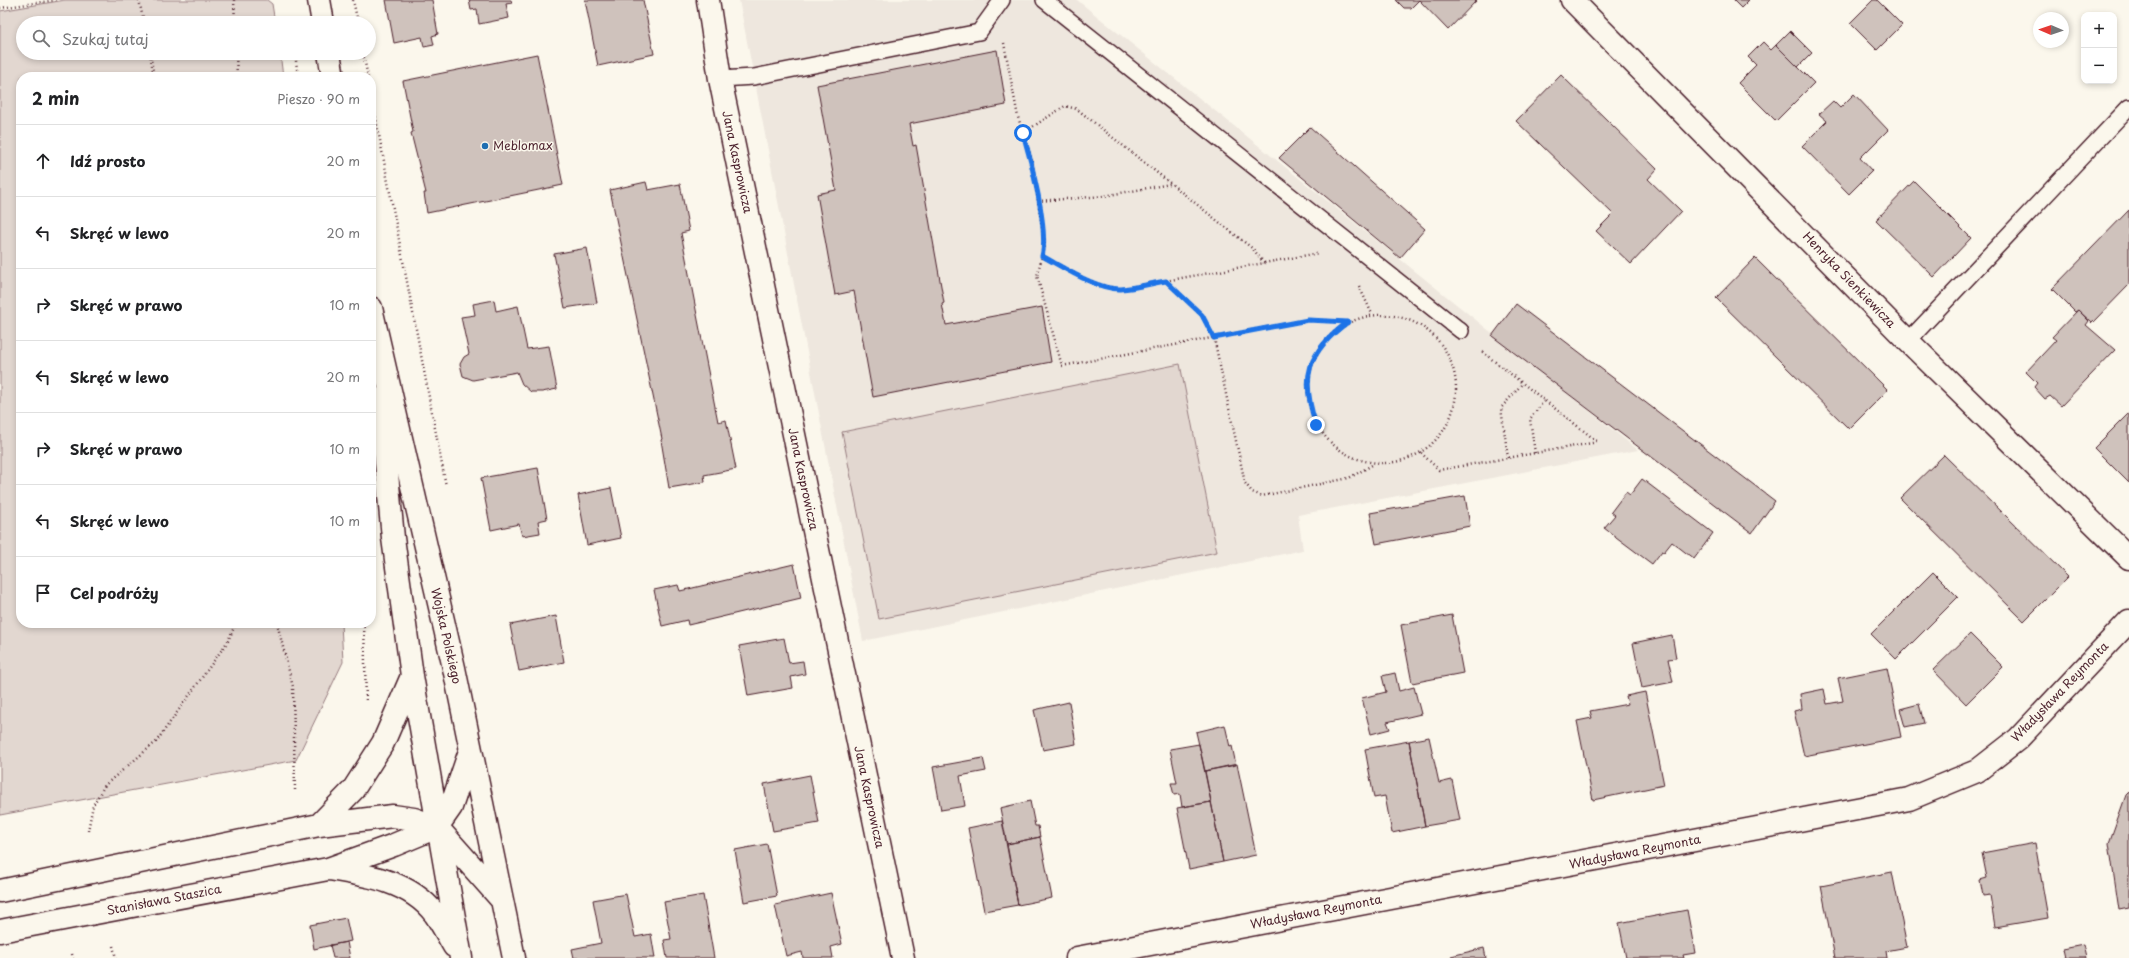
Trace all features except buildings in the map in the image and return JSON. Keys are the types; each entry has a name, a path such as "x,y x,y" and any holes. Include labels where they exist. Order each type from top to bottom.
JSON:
{"street":[{"path":"319,0 322,16"},
{"name":"Jana Kasprowicza","path":"708,0 720,79 903,958"},
{"name":"Henryka Sienkiewicza","path":"1572,0 1908,341 2129,558"},
{"path":"330,60 332,72"},
{"name":"Wojska Polskiego","path":"376,329 454,668 514,958"},
{"name":"Wojska Polskiego","path":"376,355 393,538 412,676 437,827 461,958"},
{"name":"Władysława Reymonta","path":"1077,958 1909,799 1977,771 2018,739 2129,620"},
{"path":"319,825 353,790 383,743 412,676"},
{"path":"328,868 437,827 452,807 470,749"},
{"path":"0,891 319,825 393,816 414,819 437,827 502,900"},
{"path":"328,868 394,882 434,913 461,958"},
{"name":"Stanisława Staszica","path":"0,931 328,868"}],"lane":[{"path":"720,79 754,77 979,32 1002,0"},
{"path":"1044,0 1461,331"},
{"path":"1908,341 2129,107"}],"path":[{"path":"0,8 56,0"},
{"path":"139,0 142,16"},
{"path":"234,0 235,16"},
{"path":"353,0 356,16"},
{"path":"979,32 1004,41 1023,133 1032,161 1045,245 1037,276 1062,366 1308,320 1348,322"},
{"path":"151,60 153,72"},
{"path":"236,60 237,72"},
{"path":"296,60 297,72"},
{"path":"364,60 367,72"},
{"path":"1023,133 1065,106 1077,109 1253,249 1264,263"},
{"path":"1038,201 1104,196 1171,184"},
{"path":"1042,256 1096,284 1121,289 1321,253"},
{"path":"1166,281 1202,315 1214,338 1245,483 1252,492 1262,496 1349,478 1374,464"},
{"path":"1372,314 1398,316 1421,325 1440,342 1450,358 1456,389 1452,414 1440,436 1421,453 1399,462 1374,464 1352,458 1331,444 1316,425 1308,402 1307,379 1315,356 1329,336 1348,322 1372,314"},
{"path":"1421,453 1439,470 1598,442 1474,346"},
{"path":"1450,358 1456,358"},
{"path":"1508,458 1501,408 1522,384"},
{"path":"1534,453 1530,419 1544,400"},
{"path":"88,831 93,805 106,785 156,742 228,641 234,628"},
{"path":"278,628 293,687 295,790"},
{"path":"364,628 366,702"},
{"path":"113,946 116,958"},
{"path":"72,954 73,958"}],"shaded area":[{"path":"65,0 267,0 272,4 274,16 16,16 16,60 281,60 282,72 16,72 16,628 341,628 343,662 296,760 0,815 0,11"},
{"path":"739,0 1077,0 1638,450 1298,515 1303,550 863,641"},
{"path":"1180,364 1217,552 879,619 842,432"}],"place":[{"name":"Meblomax","path":"485,146"}],"route":[{"path":"1023,133 1032,161 1045,245 1042,256 1096,284 1110,288 1121,289 1166,281 1202,315 1214,338 1308,320 1348,322 1329,336 1315,356 1307,379 1308,402 1316,425"}]}
